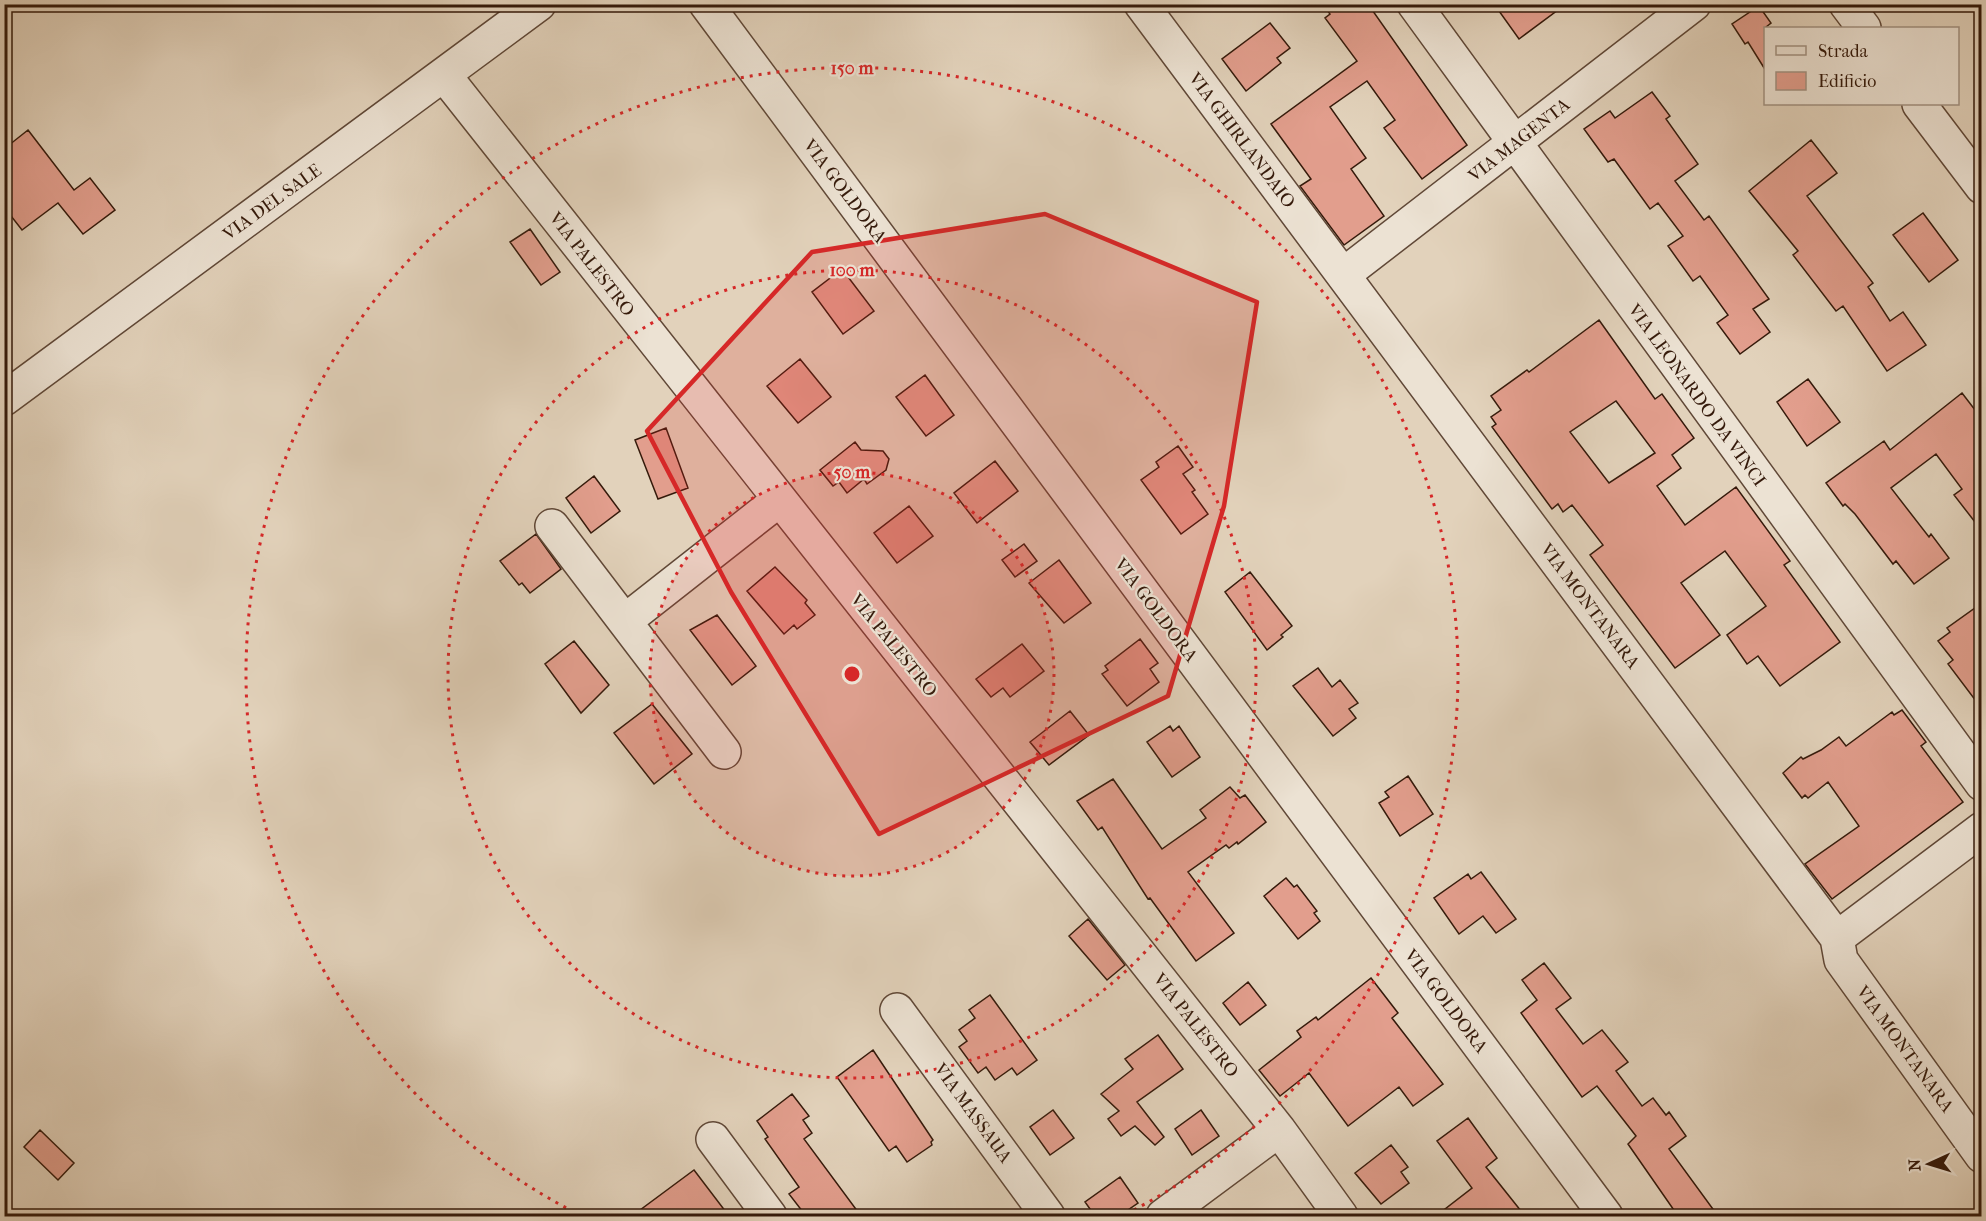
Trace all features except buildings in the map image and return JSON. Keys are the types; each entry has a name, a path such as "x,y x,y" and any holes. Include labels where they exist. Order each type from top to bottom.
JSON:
{"street":[{"name":"VIA DEL SALE","path":"4,399 539,4"},
{"name":"VIA GOLDORA","path":"706,4 1606,1216"},
{"name":"VIA GHIRLANDAIO","path":"1141,4 1343,275"},
{"name":"VIA LEONARDO DA VINCI","path":"1414,4 1982,784"},
{"name":"VIA MAGENTA","path":"1343,275 1694,4"},
{"path":"1846,4 1863,27"},
{"name":"VIA PALESTRO","path":"444,75 1279,1130 1341,1216"},
{"path":"1920,105 1982,187"},
{"name":"VIA MONTANARA","path":"1343,275 1837,938 1841,960 1982,1156"},
{"path":"625,621 779,500"},
{"path":"552,526 724,752"},
{"path":"1837,938 1982,830"},
{"name":"VIA MASSAUA","path":"897,1010 1048,1216"},
{"path":"1163,1216 1279,1130"},
{"path":"713,1139 770,1216"}],"highlighted area":[{"path":"1045,214 1257,302 1224,506 1168,696 879,834 731,592 647,431 812,252"}]}
